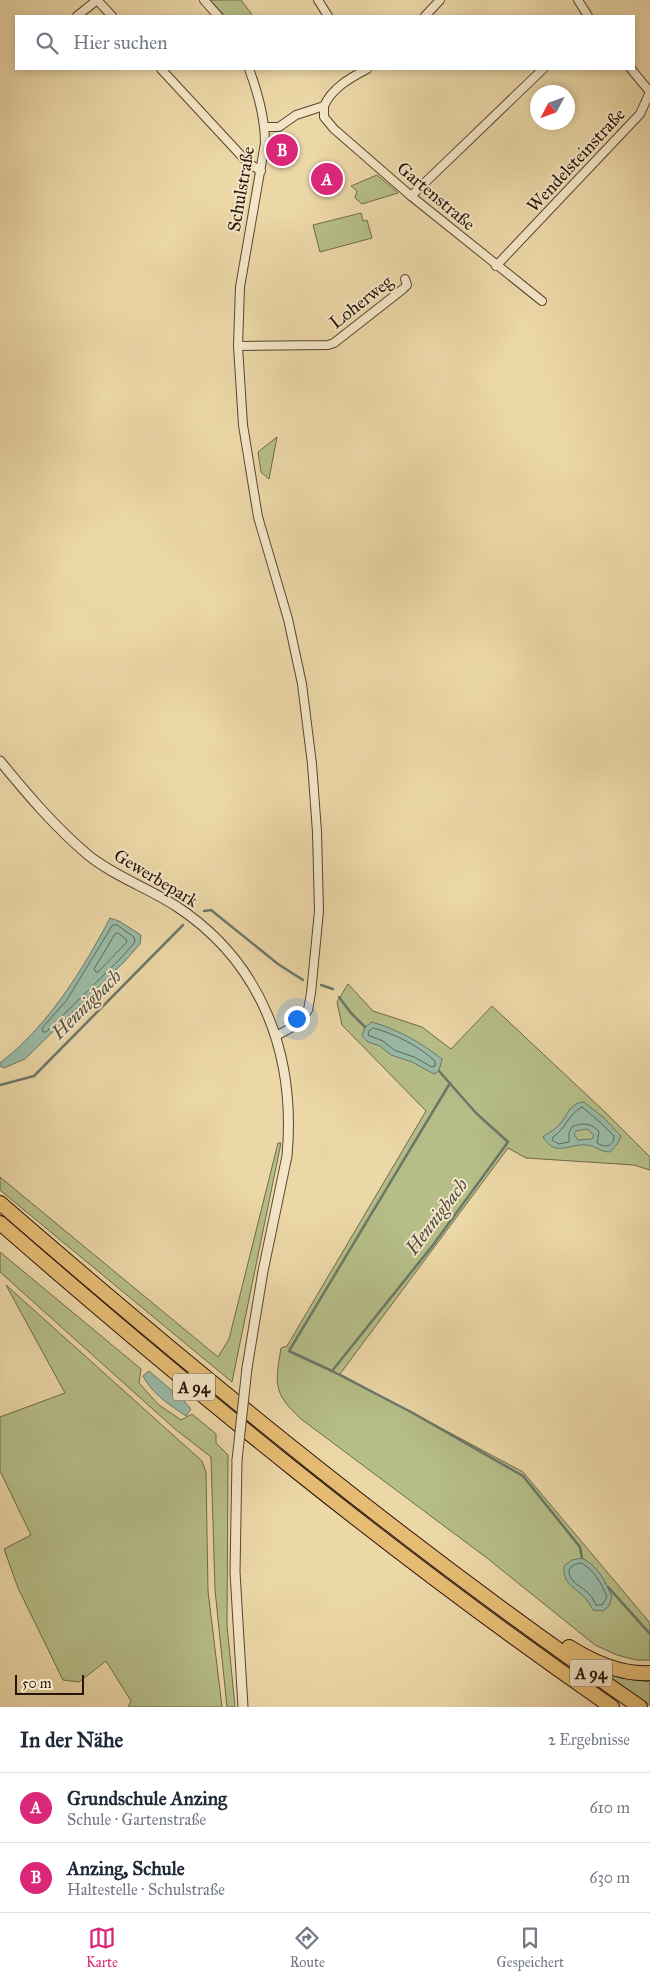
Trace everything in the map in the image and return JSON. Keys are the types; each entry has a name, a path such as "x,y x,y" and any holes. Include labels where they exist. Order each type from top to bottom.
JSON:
{"highway":[{"name":"A 94","path":"0,1203 103,1292 254,1417 421,1548 542,1638 640,1707"},
{"name":"A 94","path":"0,1223 88,1300 329,1497 484,1615 608,1705"},
{"path":"542,1638 566,1645 593,1662 640,1674 650,1673"}],"street":[{"path":"78,15 97,0 111,15"},
{"path":"204,0 217,15"},
{"path":"318,0 327,15"},
{"path":"426,15 440,0"},
{"path":"578,0 587,15"},
{"path":"162,70 248,163 261,171"},
{"name":"Schulstraße","path":"249,70 265,127 264,158 240,287 238,346 243,425 258,518 288,619 302,684 312,764 317,832 318,911 310,1004 300,1023 276,1036"},
{"path":"411,196 542,70"},
{"name":"Wendelsteinstraße","path":"496,266 640,114 650,92 632,70"},
{"path":"265,127 279,127 296,116 324,106 335,90 355,72"},
{"name":"Gartenstraße","path":"324,106 323,113 328,123 411,196 542,302"},
{"name":"Loherweg","path":"238,346 319,346 334,343 403,289 407,285 405,279"},
{"name":"Gewerbepark","path":"0,761 51,821 89,856 176,906 221,943 249,981 260,1000 276,1036 286,1081 287,1156 263,1271 247,1368 237,1460 235,1572 243,1707"}],"green space":[{"path":"210,0 241,0 252,15 224,15"},
{"path":"377,175 398,193 362,204 355,198 357,191 351,186"},
{"path":"361,213 363,221 367,220 372,238 320,252 313,225"},
{"path":"277,437 269,479 261,472 258,452"},
{"path":"348,984 373,1011 422,1027 451,1049 492,1006 650,1157 650,1170 634,1165 526,1158 508,1148 340,1374 523,1472 650,1623 650,1660 636,1660 617,1655 595,1645 487,1558 301,1419 281,1395 277,1380 281,1348 287,1346 426,1111 342,1025 337,1002"},
{"path":"278,1143 281,1143 232,1382 0,1190 0,1177 218,1357 229,1339"},
{"path":"0,1252 141,1369 139,1383 159,1405 181,1420 192,1414 216,1434 216,1443 228,1455 227,1625 235,1707 227,1707 215,1590 211,1457 175,1429 0,1272"},
{"path":"6,1285 202,1461 206,1472 208,1591 222,1707 128,1707 131,1701 106,1661 79,1682 63,1680 18,1588 4,1549 31,1535 0,1471 0,1417 65,1393"},
{"path":"602,1672 621,1678 650,1682 650,1705"}],"water":[{"path":"110,918 119,921 141,935 140,944 25,1059 4,1068 0,1066 0,1063 34,1032 49,1015 88,958"},
{"path":"372,1022 400,1033 434,1053 442,1059 439,1071 434,1074 412,1062 391,1055 380,1046 368,1042 362,1036 365,1027"},
{"path":"584,1102 604,1118 621,1136 610,1152 587,1145 563,1148 553,1147 543,1137 558,1126 569,1110","holes":["587,1129 594,1135 592,1139 578,1140 574,1134 576,1131"]},
{"path":"149,1371 191,1409 186,1416 162,1399 151,1388 143,1376"},
{"path":"582,1558 597,1570 612,1597 609,1606 603,1611 593,1610 586,1599 569,1584 565,1577 564,1566 572,1560"}],"waterway":[{"name":"Hennigbach","path":"204,911 211,910 278,964 303,980"},
{"name":"Hennigbach","path":"0,1085 34,1076 183,925"},
{"name":"Hennigbach","path":"321,985 333,989"},
{"name":"Hennigbach","path":"339,997 365,1027"},
{"name":"Hennigbach","path":"439,1071 476,1113 508,1142 433,1245 332,1371 413,1413 523,1476 580,1547 582,1558"},
{"name":"Hennigbach","path":"332,1371 289,1351 450,1083"},
{"name":"Hennigbach","path":"608,1587 650,1634"}],"place":[{"name":"Anzing, Schule","path":"282,150"},
{"name":"Grundschule Anzing","path":"327,179"}]}
